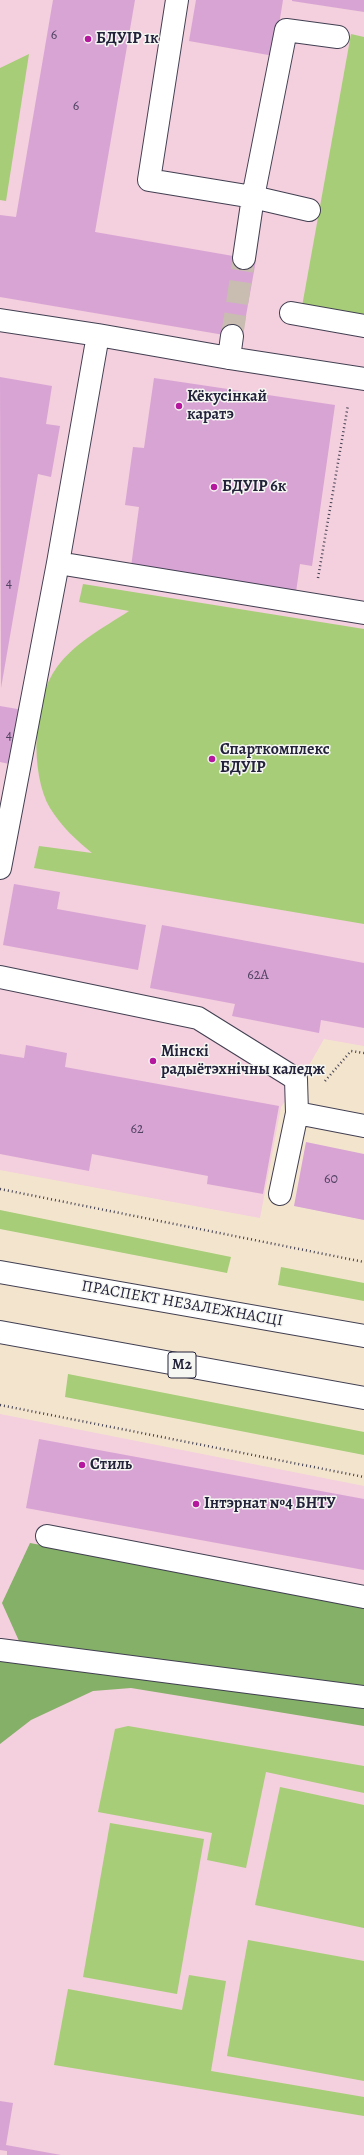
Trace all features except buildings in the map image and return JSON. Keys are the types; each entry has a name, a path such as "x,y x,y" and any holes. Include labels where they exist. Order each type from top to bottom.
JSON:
{"main road":[{"path":"177,0 149,180 253,197 309,210"},
{"path":"244,258 253,197 286,30 338,37"},
{"path":"291,312 364,326"},
{"path":"0,320 358,378"},
{"path":"0,868 58,563 98,335"},
{"path":"229,358 232,336"},
{"path":"58,563 364,614"},
{"path":"0,977 198,1018 296,1079 297,1113 280,1194"},
{"path":"297,1113 364,1126"},
{"name":"ПРАСПЕКТ НЕЗАЛЕЖНАСЦІ","path":"0,1272 364,1336"},
{"name":"М2","path":"0,1332 364,1398"},
{"path":"47,1536 364,1597"},
{"path":"0,1650 364,1697"}],"path":[{"path":"312,606 358,378"},
{"path":"297,1113 351,1051 364,1053"},
{"path":"0,1189 364,1262"},
{"path":"0,1405 364,1477"}],"shaded area":[{"path":"0,0 290,0 364,12 364,1046 324,1039 300,1081 281,1107 260,1218 0,1170"},
{"path":"0,1414 364,1486 364,2155 0,2155"}],"green space":[{"path":"351,34 364,37 364,324 301,312"},
{"path":"29,54 6,201 0,200 0,68"},
{"name":"Спарткомплекс БДУІР","path":"83,584 364,629 364,924 34,868 39,846 92,853 69,832 50,808 39,776 37,757 39,717 43,698 49,681 57,667 64,658 81,643 129,611 79,602"},
{"path":"0,1210 231,1257 227,1273 0,1229"},
{"path":"281,1267 364,1283 364,1301 278,1285"},
{"path":"68,1374 364,1432 364,1455 65,1397"},
{"path":"30,1543 364,1605 364,1726 131,1688 93,1691 31,1720 0,1744 0,1640 19,1641 2,1603"},
{"path":"128,1726 364,1766 364,1793 266,1772 246,1868 207,1860 212,1833 98,1812 115,1729"},
{"path":"280,1787 364,1805 364,1928 255,1905"},
{"path":"110,1823 204,1839 177,1994 83,1977"},
{"path":"248,1940 364,1961 364,2081 227,2056"},
{"path":"189,1975 226,1981 211,2071 364,2097 364,2116 54,2065 68,1989 182,2010"}],"tunnel":[{"path":"232,336 244,258"}],"place":[{"name":"БДУІР 1к","path":"88,39"},
{"name":"Кёкусінкай каратэ","path":"179,406"},
{"name":"БДУІР 6к","path":"214,487"},
{"name":"Спарткомплекс БДУІР","path":"212,759"},
{"name":"Мінскі радыётэхнічны каледж","path":"153,1061"},
{"name":"Стиль","path":"82,1465"},
{"name":"Інтэрнат №4 БНТУ","path":"196,1504"}]}
